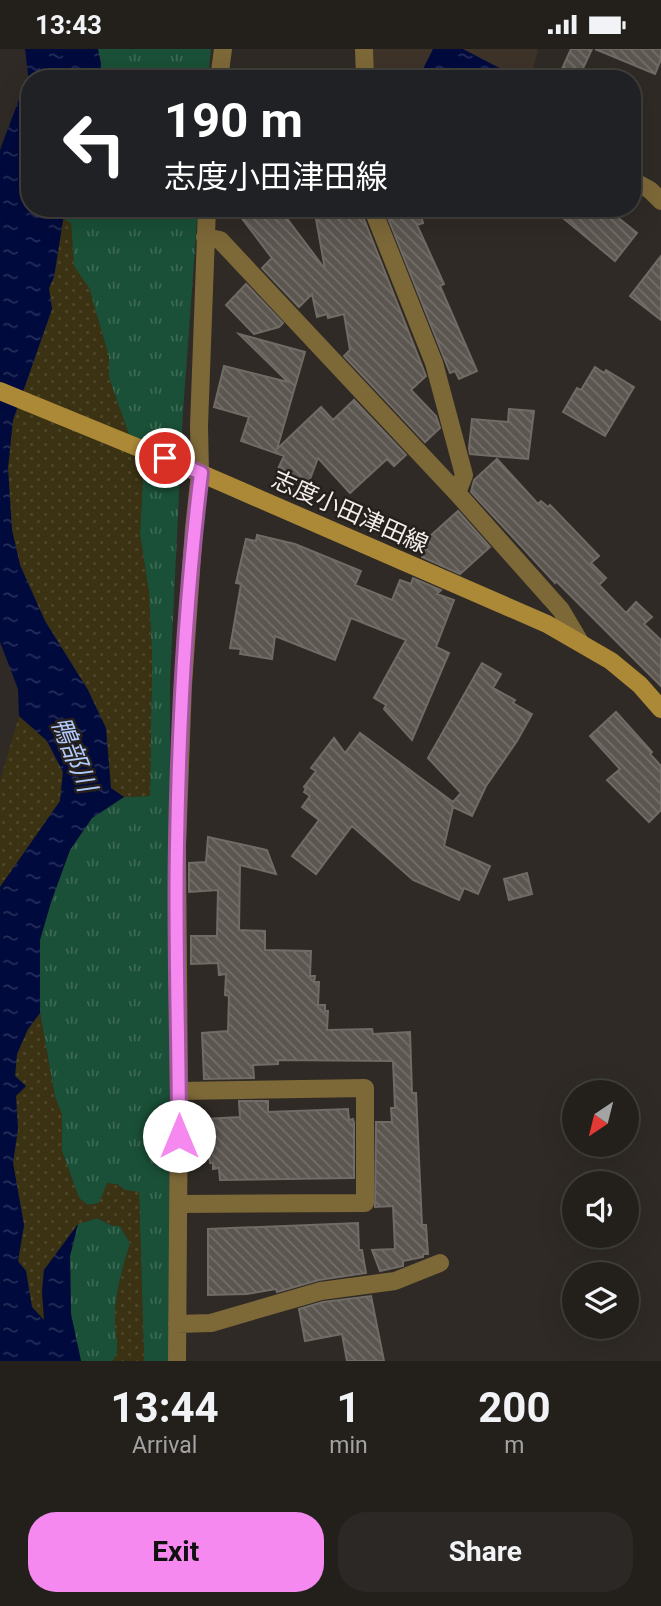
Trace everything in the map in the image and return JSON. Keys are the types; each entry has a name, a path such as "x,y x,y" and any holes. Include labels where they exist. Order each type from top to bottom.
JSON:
{"main road":[{"name":"志度小田津田線","path":"0,391 195,470 547,624 611,661 631,677 661,709"}],"street":[{"path":"220,70 223,49"},
{"path":"364,49 365,70"},
{"path":"641,185 661,201"},
{"path":"177,1361 177,845 207,217"},
{"path":"376,217 438,374 464,475 457,493"},
{"path":"205,237 220,240 457,493 561,610 580,642"},
{"path":"178,1204 365,1203 365,1088 179,1091"},
{"path":"177,1324 211,1322 321,1291 395,1281 440,1263"}],"shaded area":[{"path":"372,49 538,49 533,70 373,70"}],"green space":[{"path":"98,49 211,49 209,70 100,70"},
{"path":"197,217 183,412 170,680 169,1361 144,1361 139,1193 125,1190 117,1184 99,1203 88,1205 79,1198 62,1151 62,1115 55,1097 40,1013 40,940 70,850 92,818 124,797 150,796 152,656 149,593 140,534 143,475 109,378 109,357 89,288 74,267 71,224 63,218"},
{"path":"97,1218 113,1226 120,1226 130,1243 116,1299 116,1356 113,1361 81,1361 71,1314 70,1256 78,1224"}],"sand":[{"path":"63,218 71,223 74,266 89,288 109,357 109,378 143,475 140,534 149,593 152,656 150,796 124,797 111,788 88,690 45,621 20,565 12,530 8,468 13,420 52,309 49,288 54,277"},
{"path":"19,716 47,741 63,772 60,801 0,887 0,781"},
{"path":"40,1013 55,1097 62,1115 62,1151 79,1198 88,1205 99,1203 107,1183 139,1192 144,1361 113,1361 117,1346 116,1300 130,1243 120,1226 113,1226 97,1218 78,1224 44,1270 42,1292 45,1321 32,1307 26,1271 18,1261 24,1225 13,1163 18,1129 15,1076 17,1054 28,1029"}],"water":[{"path":"25,49 98,49 101,64 100,70 28,70"},
{"path":"433,49 463,49 503,70 422,70"},
{"name":"鴨部川","path":"21,94 21,217 64,217 54,277 49,288 52,309 13,420 8,468 12,530 20,565 45,621 88,690 106,728 111,788 124,797 92,818 70,850 40,940 40,1013 28,1029 17,1054 15,1076 26,1086 16,1096 18,1129 13,1163 24,1225 18,1261 26,1271 32,1307 44,1320 44,1270 78,1224 70,1256 71,1314 81,1361 0,1361 0,887 60,801 63,772 47,741 19,716 18,689 0,642 0,150"}],"building":[{"path":"571,49 592,49 582,70 561,70"},
{"path":"595,49 661,49 661,59 655,74"},
{"path":"241,217 286,217 325,269 316,217 364,217 426,376 411,390 436,416 440,428 425,442 344,356 350,350 344,314 328,318 327,314 317,317 312,294 299,307 262,268 272,258"},
{"path":"388,217 421,217 423,223 417,225 444,284 440,286 477,371 459,379 455,371 450,373"},
{"path":"562,217 617,217 637,233 615,261"},
{"path":"661,256 661,320 630,296"},
{"path":"246,284 283,323 279,327 254,334 226,305"},
{"path":"239,334 305,352 277,449 321,407 333,420 354,400 406,455 394,466 387,459 350,493 318,458 307,487 276,473 284,456 241,441 249,417 214,407 224,366 288,382"},
{"path":"595,367 604,373 606,370 634,387 605,436 563,412 577,388 581,390"},
{"path":"509,409 534,411 528,459 470,454 472,419 508,422"},
{"path":"497,459 538,504 541,501 548,507 550,505 599,556 591,563 606,578 599,585 626,613 636,602 652,617 644,624 661,640 661,686 556,581 555,583 471,492 474,480"},
{"path":"458,511 490,547 460,574 422,557 430,536"},
{"path":"257,535 295,544 361,571 355,585 392,600 400,580 411,584 413,578 441,590 437,594 454,600 436,647 449,653 412,740 384,709 386,705 374,698 406,640 351,618 335,660 275,636 272,659 240,654 241,649 230,648 241,584 236,583 246,539 256,541"},
{"path":"482,663 501,674 493,688 515,700 513,703 532,714 486,786 472,816 453,807 444,846 490,866 478,894 464,888 459,900 413,880 352,826 316,874 292,856 319,820 302,807 310,796 304,792 304,787 316,771 311,768 334,738 345,753 360,733 453,802 461,793 428,758"},
{"path":"616,712 661,766 661,810 649,822 607,780 620,769 590,736"},
{"path":"208,837 267,850 276,874 240,865 239,930 265,931 265,950 311,951 310,976 315,976 314,982 319,982 318,1005 325,1005 325,1011 328,1011 327,1030 372,1029 373,1034 410,1032 412,1093 416,1093 422,1225 426,1225 428,1254 423,1254 423,1257 403,1261 403,1266 380,1271 372,1250 395,1249 393,1206 375,1207 376,1122 392,1122 391,1108 395,1108 393,1061 278,1060 278,1064 253,1065 254,1078 204,1079 202,1033 228,1031 229,996 225,995 226,974 219,975 218,963 191,964 191,936 217,936 218,890 189,892 189,863 206,862"},
{"path":"527,873 532,894 509,900 504,879"},
{"path":"239,1101 268,1101 268,1112 348,1109 349,1120 353,1119 354,1123 354,1178 220,1180 219,1168 213,1169 213,1163 210,1163 205,1119 240,1117"},
{"path":"358,1223 359,1250 362,1250 366,1273 319,1280 277,1292 276,1289 247,1294 208,1295 208,1229"},
{"path":"371,1296 384,1361 347,1361 342,1334 305,1341 299,1309 323,1302"}],"route":[{"path":"165,458 201,473 194,528 183,685 177,845 179,1136"}]}
